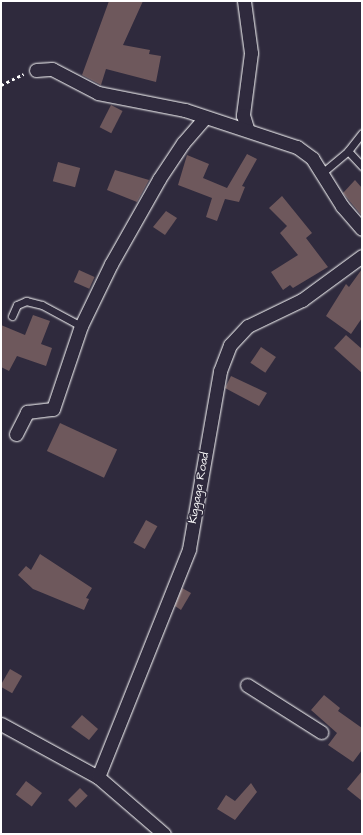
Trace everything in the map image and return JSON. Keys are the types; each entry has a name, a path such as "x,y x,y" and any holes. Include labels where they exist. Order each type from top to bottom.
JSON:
{"street":[{"path":"244,1 251,53 243,115 247,128"},
{"path":"36,70 52,69 98,93 185,110 205,118 247,128 297,147 312,158 342,206 362,229"},
{"path":"16,434 27,412 53,409 81,326 137,216 183,143 205,118"},
{"name":"Kiggaga Road","path":"98,777 189,549 220,371 230,345 248,326 302,300 362,256"},
{"path":"247,685 321,732"},
{"path":"1,724 98,777 164,834"}],"lane":[{"path":"322,173 348,151 362,133"},
{"path":"348,151 362,166"},
{"path":"12,316 17,305 26,301 42,305 81,326"}],"path":[{"path":"1,85 36,70"}],"building":[{"path":"109,1 143,1 123,45 150,50 149,54 161,56 156,82 106,69 101,85 82,75"},
{"path":"111,105 123,111 111,133 100,127"},
{"path":"247,154 257,159 242,186 245,187 239,202 225,199 217,221 206,217 212,198 178,185 187,155 209,164 203,178 227,188"},
{"path":"58,162 80,168 75,187 53,181"},
{"path":"115,170 149,180 137,202 107,190"},
{"path":"355,180 362,188 362,216 343,193"},
{"path":"282,196 312,233 306,238 328,267 293,288 290,285 283,290 271,272 298,255 280,233 287,226 269,208"},
{"path":"166,211 177,218 165,235 153,227"},
{"path":"362,269 362,318 351,334 326,316 346,284 349,287"},
{"path":"79,270 95,277 89,289 74,282"},
{"path":"33,315 50,321 41,344 52,348 46,366 17,356 9,371 1,367 1,325 25,335"},
{"path":"346,335 362,349 362,373 334,348"},
{"path":"261,347 276,357 265,373 250,363"},
{"path":"231,376 267,393 259,406 225,388"},
{"path":"60,423 117,450 104,478 47,451"},
{"path":"146,520 157,526 145,549 133,543"},
{"path":"40,554 92,588 86,598 89,599 84,610 33,589 18,575 26,566 31,570"},
{"path":"182,588 191,593 181,610 175,606"},
{"path":"10,669 22,676 12,693 1,687"},
{"path":"324,695 340,708 338,711 362,728 362,750 353,762 328,745 337,733 311,710"},
{"path":"82,715 98,729 89,740 71,727"},
{"path":"362,771 362,801 347,789"},
{"path":"26,781 42,793 32,807 16,795"},
{"path":"251,783 257,792 235,820 217,809 226,795 235,801"},
{"path":"80,788 88,796 76,808 68,800"}]}
